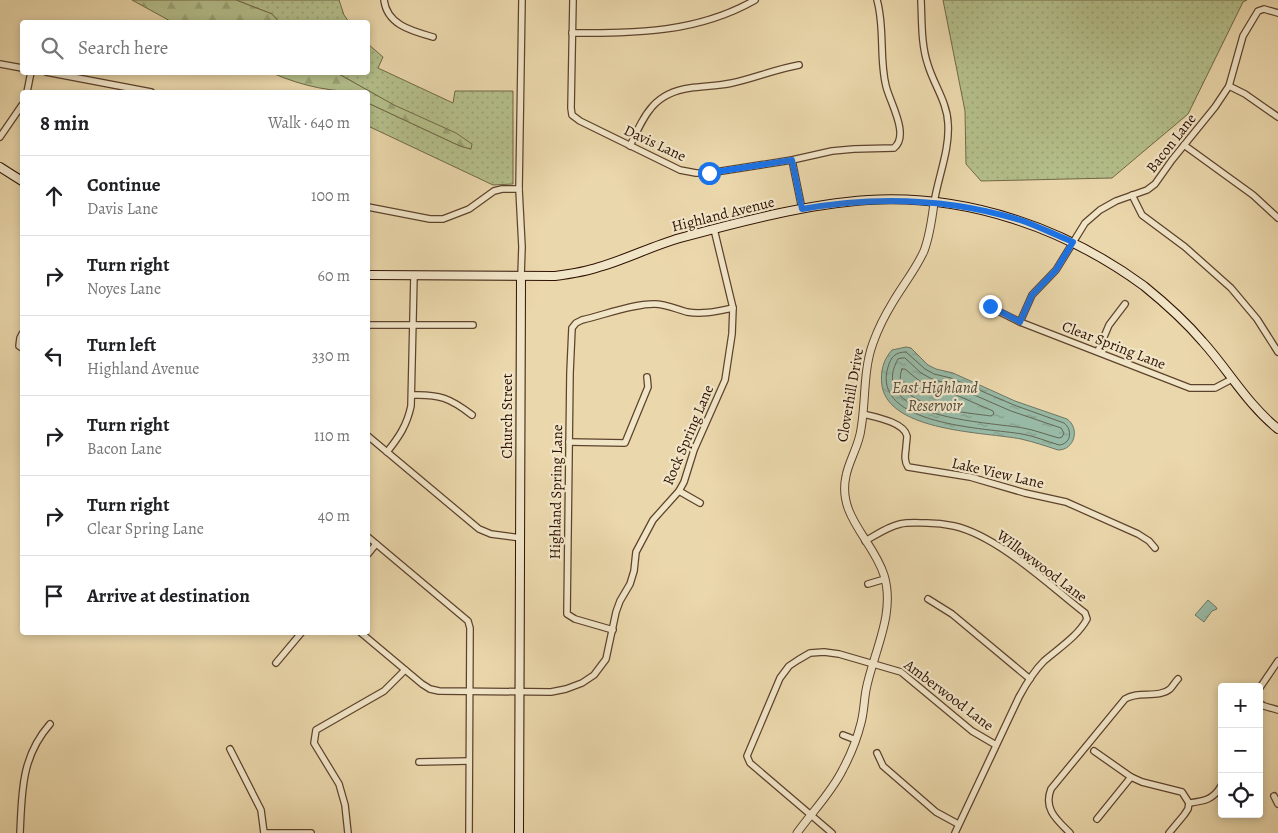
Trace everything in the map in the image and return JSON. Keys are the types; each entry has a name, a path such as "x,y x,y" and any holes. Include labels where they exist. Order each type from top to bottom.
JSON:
{"main road":[{"path":"0,167 20,180"},
{"name":"Highland Avenue","path":"370,275 555,276 601,267 677,239 802,209 870,200 899,200 965,207 1022,221 1073,242 1106,261 1136,282 1167,306 1204,342 1254,408 1278,428"},
{"name":"Church Street","path":"519,833 521,276"}],"street":[{"path":"384,0 385,6 394,21 410,31 432,37"},
{"name":"Church Street","path":"521,276 522,247 519,189 522,0"},
{"path":"573,0 572,33 623,33 686,26 713,20 755,0"},
{"name":"Davis Lane","path":"572,33 572,115 580,121 680,170 709,173 846,150 894,148 898,144 900,132 886,86 878,0"},
{"name":"Cloverhill Drive","path":"797,833 842,771 856,740 862,722 866,688 887,607 885,579 873,553 850,517 845,502 844,486 846,474 858,442 872,345 893,302 924,250 931,227 934,203 947,144 948,124 946,109 927,64 924,49 921,0"},
{"name":"Bacon Lane","path":"1020,322 1032,295 1056,270 1086,223 1100,210 1116,201 1147,190 1155,184 1215,107 1229,86 1243,36 1258,11 1264,9 1278,13"},
{"path":"0,64 20,68"},
{"path":"630,146 648,110 659,99 671,92 730,83 781,68 799,65"},
{"path":"27,90 30,75"},
{"path":"62,75 140,90"},
{"path":"1229,86 1245,94 1278,117"},
{"path":"0,137 20,108"},
{"path":"1184,145 1253,195 1278,218"},
{"path":"792,160 802,209"},
{"path":"370,207 430,219 443,219 469,209 494,191 519,189"},
{"path":"1132,195 1142,215 1185,247 1231,288 1257,319 1278,352"},
{"name":"Rock Spring Lane","path":"364,635 405,670 430,688 439,691 550,692 582,683 594,675 606,659 616,612 620,600 630,584 634,571 636,552 653,520 680,491 694,450 726,380 732,334 733,308 714,229"},
{"path":"388,452 402,434 408,420 412,395 414,275"},
{"path":"1098,352 1109,325 1125,304"},
{"name":"Highland Spring Lane","path":"613,630 575,619 567,614 572,328 576,323 647,305 670,306 688,312 706,313 733,308"},
{"name":"Clear Spring Lane","path":"990,306 1020,322 1190,388 1215,388 1232,380"},
{"path":"370,325 473,326"},
{"path":"569,442 625,443 648,387 647,377"},
{"path":"412,395 442,397 472,415"},
{"name":"Lake View Lane","path":"862,414 899,425 905,431 907,437 905,463 908,467 970,477 1025,493 1066,502 1138,534 1149,541 1155,548"},
{"path":"370,438 479,529 491,534 521,538"},
{"path":"680,491 700,503"},
{"name":"Willowwood Lane","path":"865,542 899,524 911,522 955,526 986,539 1009,553 1085,613 1087,619 1083,627 1043,663 1030,678"},
{"path":"370,539 468,621 470,628 469,833"},
{"path":"370,552 376,544"},
{"path":"868,584 885,579"},
{"path":"928,598 952,614 1030,678 1019,697 954,833"},
{"path":"276,663 299,635"},
{"name":"Amberwood Lane","path":"811,814 750,763 747,756 780,678 793,663 810,653 839,654 901,672 972,731 996,745"},
{"path":"1263,683 1278,661"},
{"path":"348,833 345,805 339,784 314,742 316,730 384,691 405,670"},
{"path":"1070,833 1050,811 1047,802 1050,789 1125,699 1131,695 1169,690 1178,679"},
{"path":"1263,705 1278,710"},
{"path":"20,833 22,785 26,766 40,734 50,724"},
{"path":"843,735 856,740"},
{"path":"230,749 258,803 264,833 311,833"},
{"path":"1094,751 1131,777 1142,782 1182,792 1189,803"},
{"path":"877,753 883,766 936,812 958,824"},
{"path":"419,762 469,761"},
{"path":"1097,819 1131,777"},
{"path":"1189,803 1208,800 1216,796 1218,791"},
{"path":"1274,796 1278,804"},
{"path":"1169,833 1184,815 1189,803"},
{"path":"811,814 832,833"}],"green space":[{"path":"132,0 236,0 272,14 277,20 168,20"},
{"path":"236,0 339,0 348,20 277,20 272,14"},
{"path":"943,0 1247,0 1243,2 1188,114 1112,178 981,181 966,164 965,111"},
{"path":"370,46 383,57 378,68 453,103 455,91 513,91 513,184 493,185 370,127 370,104 460,146 471,149 341,75 370,75"},
{"path":"277,75 341,75 367,90 334,90 296,82"},
{"path":"370,92 394,105 456,133 472,144 471,149 460,146 370,104"}],"water":[{"name":"East Highland Reservoir","path":"906,347 911,348 928,365 936,369 953,373 1015,401 1067,419 1073,428 1074,438 1072,443 1064,449 1058,450 1021,439 941,427 902,413 889,401 882,386 881,376 884,362 892,350"},
{"path":"1208,600 1217,609 1212,611 1204,622 1195,615"}],"route":[{"path":"709,173 792,160 802,209 870,200 934,203 992,212 1022,221 1073,242 1056,270 1032,295 1020,322 990,306"}]}
